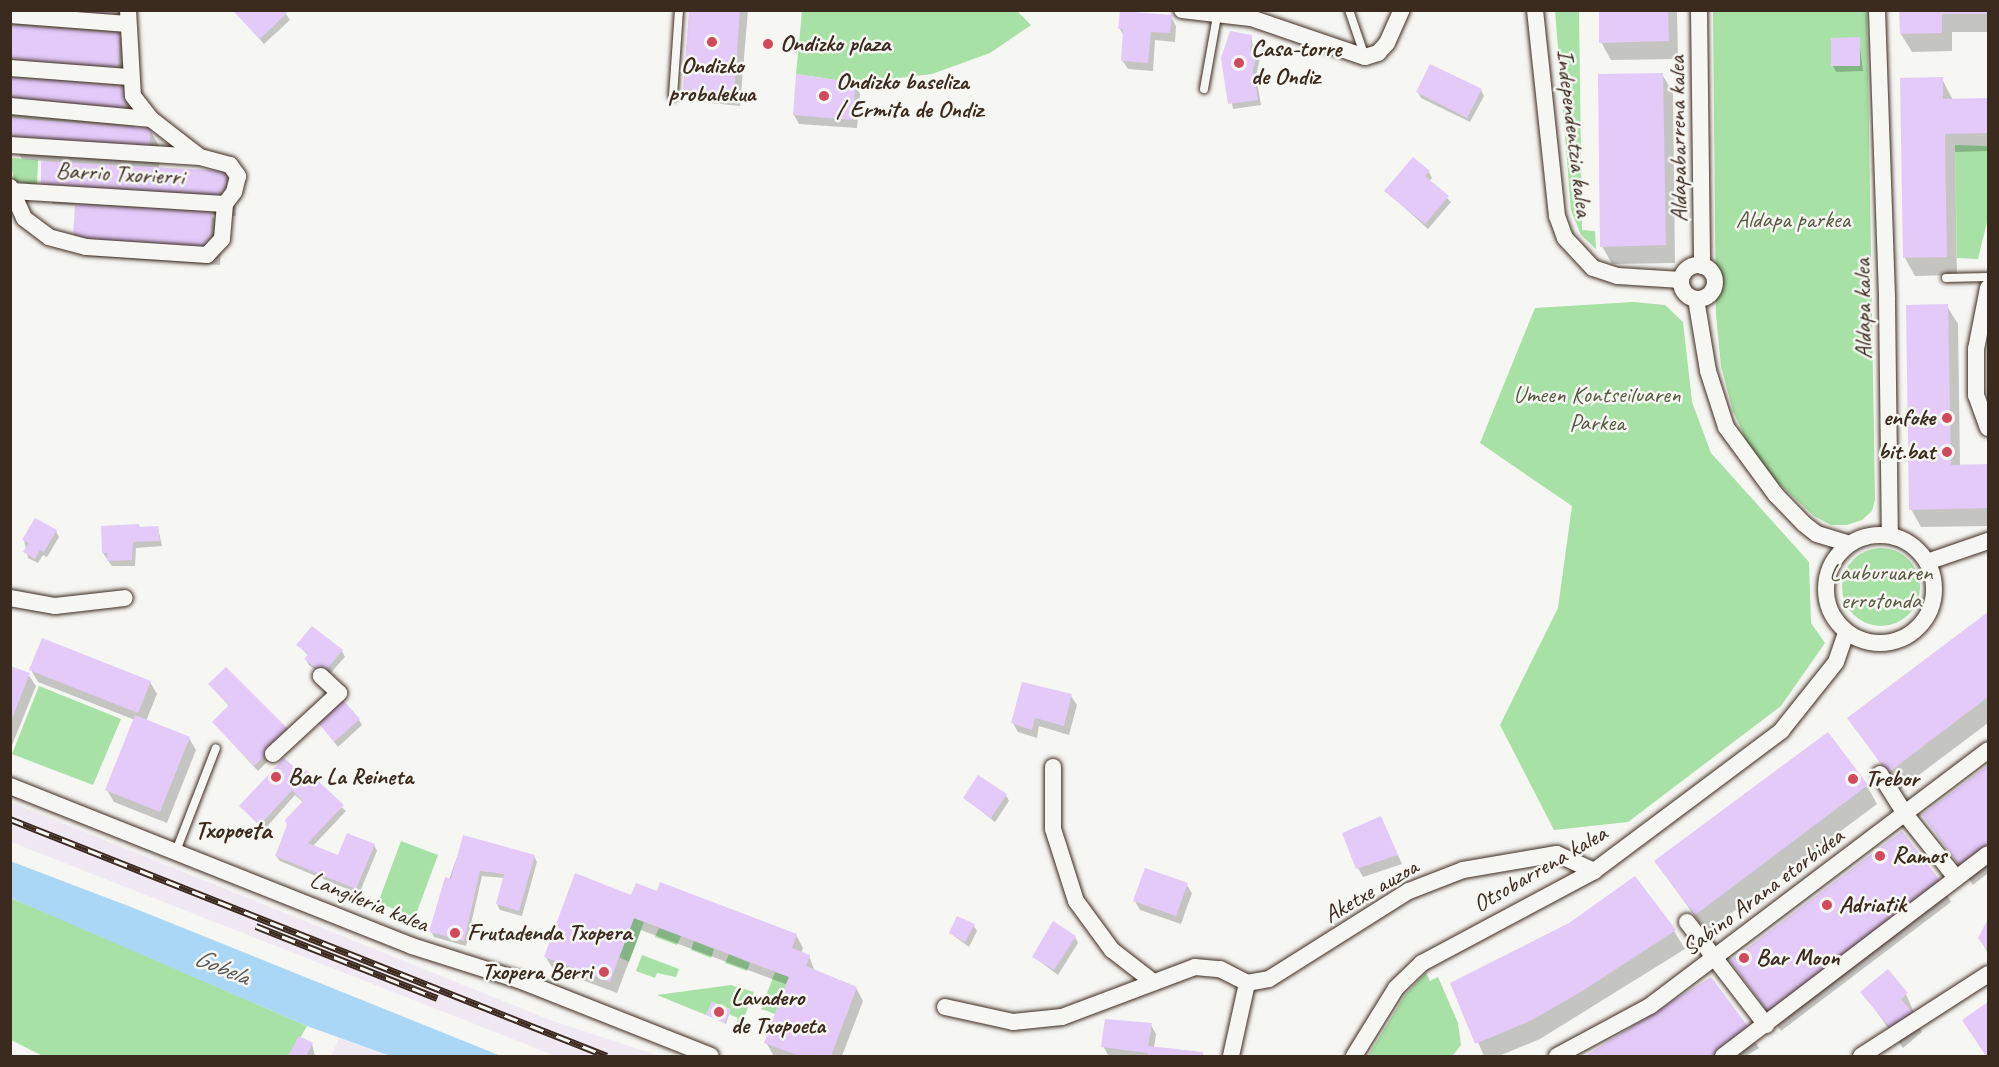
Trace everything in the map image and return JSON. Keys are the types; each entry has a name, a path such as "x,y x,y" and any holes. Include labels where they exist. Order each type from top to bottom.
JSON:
{"street":[{"path":"1182,10 1217,16 1251,18 1365,57 1378,53 1387,43 1402,10"},
{"name":"Independentzia kalea","path":"1535,10 1557,216 1565,238 1593,268 1618,276 1681,280"},
{"name":"Aldapabarrena kalea","path":"1699,10 1702,266"},
{"name":"Aldapa kalea","path":"1877,10 1887,288 1890,535"},
{"name":"Barrio Txorierri","path":"10,15 128,17 129,78 133,96 150,119 200,157"},
{"path":"10,68 129,78"},
{"path":"10,105 150,119"},
{"name":"Barrio Txorierri","path":"10,145 200,157 230,165 238,176 234,192 225,204 222,239 207,255 86,247 49,237 24,218 11,189 225,204"},
{"path":"1702,266 1711,272 1715,282 1707,296 1696,299 1686,295 1681,280 1691,267 1702,266"},
{"path":"1989,288 1976,349 1976,396 1989,428"},
{"path":"1696,299 1708,371 1726,426 1776,495 1817,534 1829,567"},
{"path":"1817,534 1850,544"},
{"path":"1872,535 1890,535 1917,549 1927,562 1934,588 1928,616 1916,630 1900,640 1882,644 1863,641 1846,633 1834,620 1826,603 1825,585 1829,567 1850,544 1872,535"},
{"path":"1927,562 1989,541"},
{"path":"10,598 55,606 125,598"},
{"path":"1836,662 1846,633"},
{"path":"1836,662 1863,641"},
{"name":"Otsobarrena kalea","path":"1354,1056 1396,988 1422,963 1594,871 1781,731 1797,714 1836,662"},
{"path":"273,754 339,693 321,676"},
{"name":"Sabino Arana etorbidea","path":"1557,1056 1650,1006 1716,959 1989,750"},
{"path":"1053,767 1053,829 1076,901 1112,950 1152,981"},
{"path":"1881,774 1905,814 1956,878"},
{"name":"Langileria kalea","path":"10,786 412,945 519,980 711,1056"},
{"name":"Aketxe auzoa","path":"1247,983 1269,979 1409,891 1463,870 1557,854 1594,871"},
{"path":"1722,1056 1766,1025 1989,854"},
{"path":"1687,922 1766,1025"},
{"path":"945,1007 1013,1022 1062,1017 1152,981 1195,967 1220,969 1247,983 1231,1056"},
{"path":"1861,1056 1886,1043 1989,974"},
{"path":"1874,1056 1886,1043"}],"lane":[{"path":"673,96 679,10"},
{"path":"1349,10 1365,57"},
{"path":"1204,89 1217,16"},
{"path":"1946,278 1989,277"},
{"path":"176,851 216,748"}],"shaded area":[{"path":"10,802 550,1020 660,1056 556,1056 11,842"},
{"path":"339,1038 387,1056 331,1056"}],"green space":[{"path":"802,11 1017,11 1031,25 990,53 932,74 856,83 796,74"},
{"path":"1555,11 1579,11 1582,230 1595,231 1596,249 1581,235 1571,210"},
{"name":"Aldapa parkea","path":"1713,11 1867,11 1875,500 1872,511 1862,520 1847,525 1831,525 1814,516 1776,481 1748,444 1733,411 1721,366 1716,315"},
{"path":"1955,145 1988,146 1988,218 1978,259 1957,258"},
{"path":"10,158 38,160 37,185 14,181"},
{"name":"Umeen Kontseiluaren Parkea","path":"1633,302 1665,305 1683,322 1692,402 1711,453 1809,562 1811,623 1825,643 1781,706 1628,822 1554,830 1500,725 1558,608 1572,506 1480,443 1535,308"},
{"name":"Lauburuaren errotonda","path":"1873,548 1889,548 1903,554 1914,565 1920,579 1920,595 1914,609 1903,620 1889,626 1873,626 1859,620 1848,609 1842,595 1842,579 1848,565 1859,554"},
{"path":"39,686 121,719 93,785 12,754"},
{"path":"401,841 438,855 415,917 378,903"},
{"path":"10,898 307,1026 290,1056 43,1056 11,1040"},
{"path":"634,918 644,922 629,962 619,957"},
{"path":"659,928 681,936 677,945 655,937"},
{"path":"694,941 714,949 711,958 691,950"},
{"path":"729,954 750,963 747,971 725,963"},
{"path":"642,955 679,969 676,977 657,973 655,978 636,971"},
{"path":"775,972 789,977 775,1014 761,1009"},
{"path":"1426,973 1430,981 1438,977 1458,1023 1461,1045 1453,1055 1368,1056 1405,995"},
{"path":"731,985 754,992 740,1028 735,1026 738,1018 729,1014 730,1009 712,1002 706,1015 657,995"}],"water":[{"name":"Gobela","path":"10,861 131,907 501,1056 390,1056 307,1026 11,898"}],"building":[{"path":"89,10 112,10 112,14 89,12"},
{"path":"232,10 285,10 287,13 260,39"},
{"name":"Ondizko probalekua","path":"689,10 740,10 734,94 683,89"},
{"path":"1599,10 1668,10 1669,41 1599,43"},
{"path":"1899,10 1988,10 1988,14 1942,14 1942,33 1900,34"},
{"path":"1120,11 1172,15 1170,33 1151,32 1148,63 1121,61 1123,29 1118,29"},
{"path":"10,25 120,33 118,68 10,60"},
{"name":"Casa-torre de Ondiz","path":"1230,31 1252,35 1250,50 1258,51 1253,69 1258,100 1228,104 1221,58"},
{"path":"1860,37 1860,66 1831,66 1831,38"},
{"path":"1430,64 1482,89 1467,118 1416,92"},
{"path":"1663,73 1666,245 1600,247 1598,74"},
{"name":"Ondizko baseliza / Ermita de Ondiz","path":"796,74 856,83 852,120 793,115"},
{"path":"10,77 126,86 125,110 10,101"},
{"path":"1943,77 1943,99 1988,98 1988,133 1945,134 1947,257 1903,258 1900,78"},
{"path":"10,118 151,128 149,151 10,141"},
{"path":"1413,157 1430,171 1425,176 1449,196 1425,224 1384,191"},
{"path":"41,161 226,171 226,198 41,186"},
{"path":"75,204 212,212 210,247 73,239"},
{"path":"1948,304 1951,465 1988,464 1988,508 1909,510 1906,305"},
{"path":"35,518 57,530 44,552 40,550 35,559 23,552 29,543 22,540"},
{"path":"139,524 140,527 158,526 160,541 133,542 132,560 107,561 107,553 102,553 101,526"},
{"path":"1988,612 1988,697 1888,773 1847,718"},
{"path":"312,626 343,650 323,673 304,659 309,654 296,645"},
{"path":"42,638 151,681 138,713 29,670"},
{"path":"10,666 30,673 11,721 10,721"},
{"path":"226,667 290,731 254,766 212,722 229,705 208,684"},
{"path":"1022,682 1072,694 1064,726 1035,718 1032,730 1011,723"},
{"path":"343,700 360,719 334,742 315,719"},
{"path":"135,715 190,737 160,812 105,790"},
{"path":"1828,732 1868,785 1695,915 1654,861"},
{"path":"284,758 302,774 306,770 344,805 308,843 338,855 347,833 375,844 356,889 275,856 287,825 285,820 303,801 292,790 260,825 239,806"},
{"path":"1988,765 1988,848 1962,868 1922,815"},
{"path":"978,775 1007,794 991,818 963,798"},
{"path":"1381,816 1398,855 1356,869 1342,833"},
{"path":"1902,831 1942,883 1770,1014 1730,961"},
{"path":"463,835 535,855 519,911 496,904 504,874 480,871 464,941 429,932 445,877 451,879"},
{"path":"1145,868 1188,883 1176,916 1133,901"},
{"path":"575,873 631,895 636,883 657,891 660,882 797,934 792,948 810,955 806,966 857,987 831,1056 800,1056 764,1043 789,977 634,918 610,982 544,957"},
{"path":"1635,876 1676,930 1581,992 1530,1021 1475,1044 1450,983 1569,923"},
{"path":"957,916 975,924 965,942 949,933"},
{"path":"1988,919 1988,949 1987,950 1978,938"},
{"path":"1053,921 1076,936 1054,970 1032,957"},
{"path":"1888,969 1908,993 1901,999 1913,1013 1892,1030 1860,992"},
{"path":"1711,977 1750,1029 1713,1056 1585,1056"},
{"name":"Lavadero de Txopoeta","path":"712,1002 731,1010 725,1023 706,1015"},
{"path":"1988,1002 1988,1056 1986,1056 1962,1020"},
{"path":"1105,1019 1152,1023 1148,1046 1203,1052 1202,1056 1147,1056 1148,1053 1101,1047"},
{"path":"299,1036 313,1043 306,1056 288,1056"}],"railway":[{"path":"10,819 607,1056"},
{"path":"256,926 437,998"}],"place":[{"name":"Ondizko probalekua","path":"712,42"},
{"name":"Ondizko plaza","path":"768,44"},
{"name":"Casa-torre de Ondiz","path":"1239,63"},
{"name":"Ondizko baseliza / Ermita de Ondiz","path":"824,96"},
{"name":"enfoke","path":"1947,418"},
{"name":"bit.bat","path":"1947,452"},
{"name":"Bar La Reineta","path":"276,777"},
{"name":"Trebor","path":"1853,779"},
{"name":"Ramos","path":"1880,856"},
{"name":"Adriatik","path":"1827,905"},
{"name":"Frutadenda Txopera","path":"455,933"},
{"name":"Bar Moon","path":"1744,958"},
{"name":"Txopera Berri","path":"604,972"},
{"name":"Lavadero de Txopoeta","path":"719,1012"}],"district":[{"name":"Txopoeta","path":"233,830"}]}
